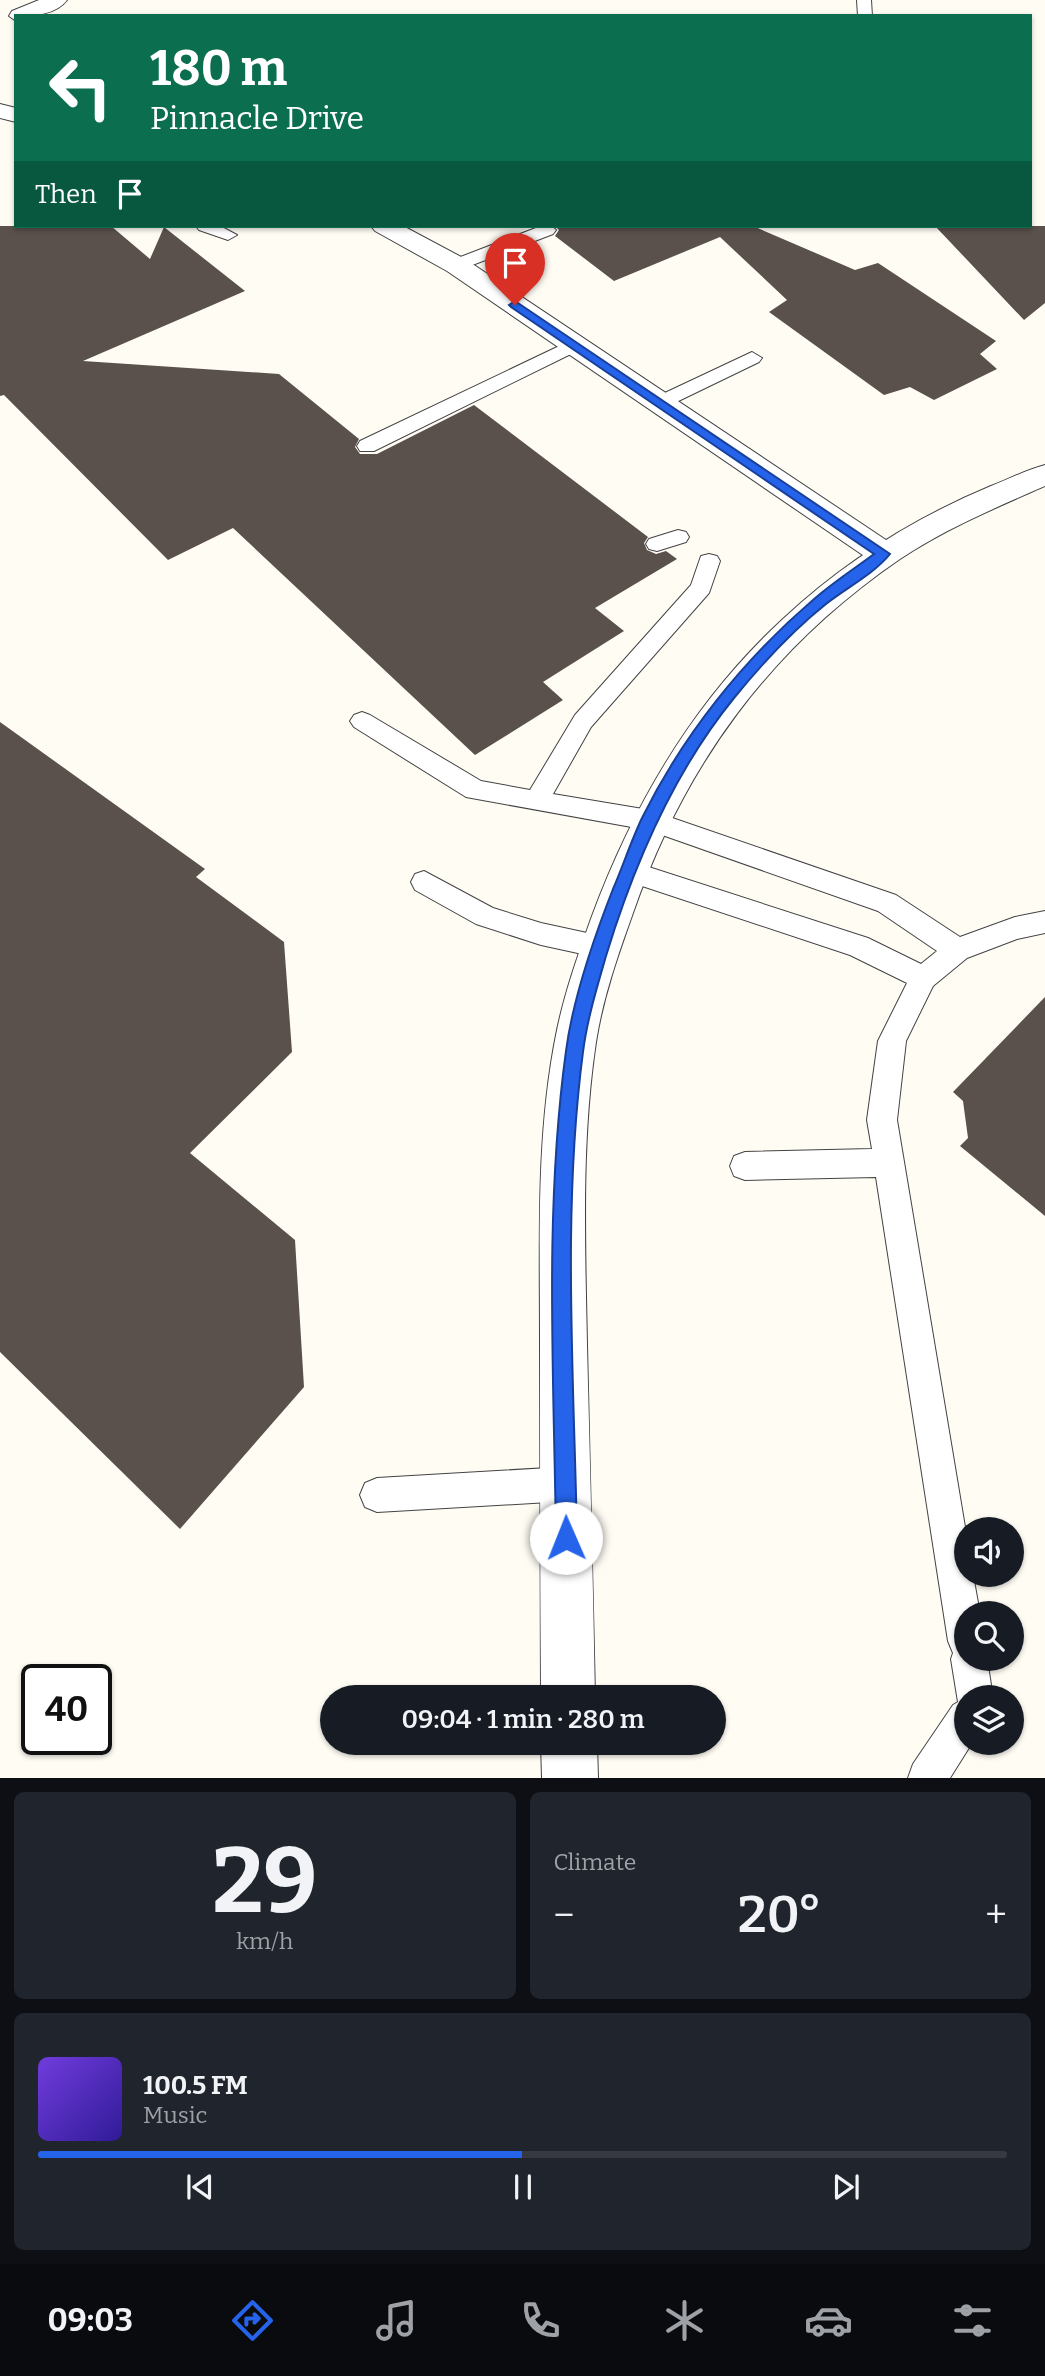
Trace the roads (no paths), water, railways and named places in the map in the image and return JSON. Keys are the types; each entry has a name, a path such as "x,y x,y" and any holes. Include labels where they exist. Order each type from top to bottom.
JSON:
{"street":[{"path":"25,14 57,0"},
{"path":"388,228 456,265 884,554"},
{"path":"568,1685 562,1205 574,1050 601,947 627,870 649,820 686,754 729,695 778,640 819,602 884,554 948,517 1045,475"}],"lane":[{"path":"210,228 228,235"},
{"path":"456,265 547,230"},
{"path":"367,446 431,421 574,345"},
{"path":"659,403 752,358"},
{"path":"657,544 678,537"},
{"path":"536,801 583,721 701,588 709,561"},
{"path":"362,721 475,790 649,820 887,903 957,950"},
{"path":"627,870 858,946 923,978"},
{"path":"424,882 485,916 541,934 601,947"},
{"path":"959,1601 882,1120 892,1041 923,978 957,950 1015,928 1045,922"},
{"path":"745,1166 887,1163"},
{"path":"377,1495 566,1485"},
{"path":"927,1777 954,1736"}]}
